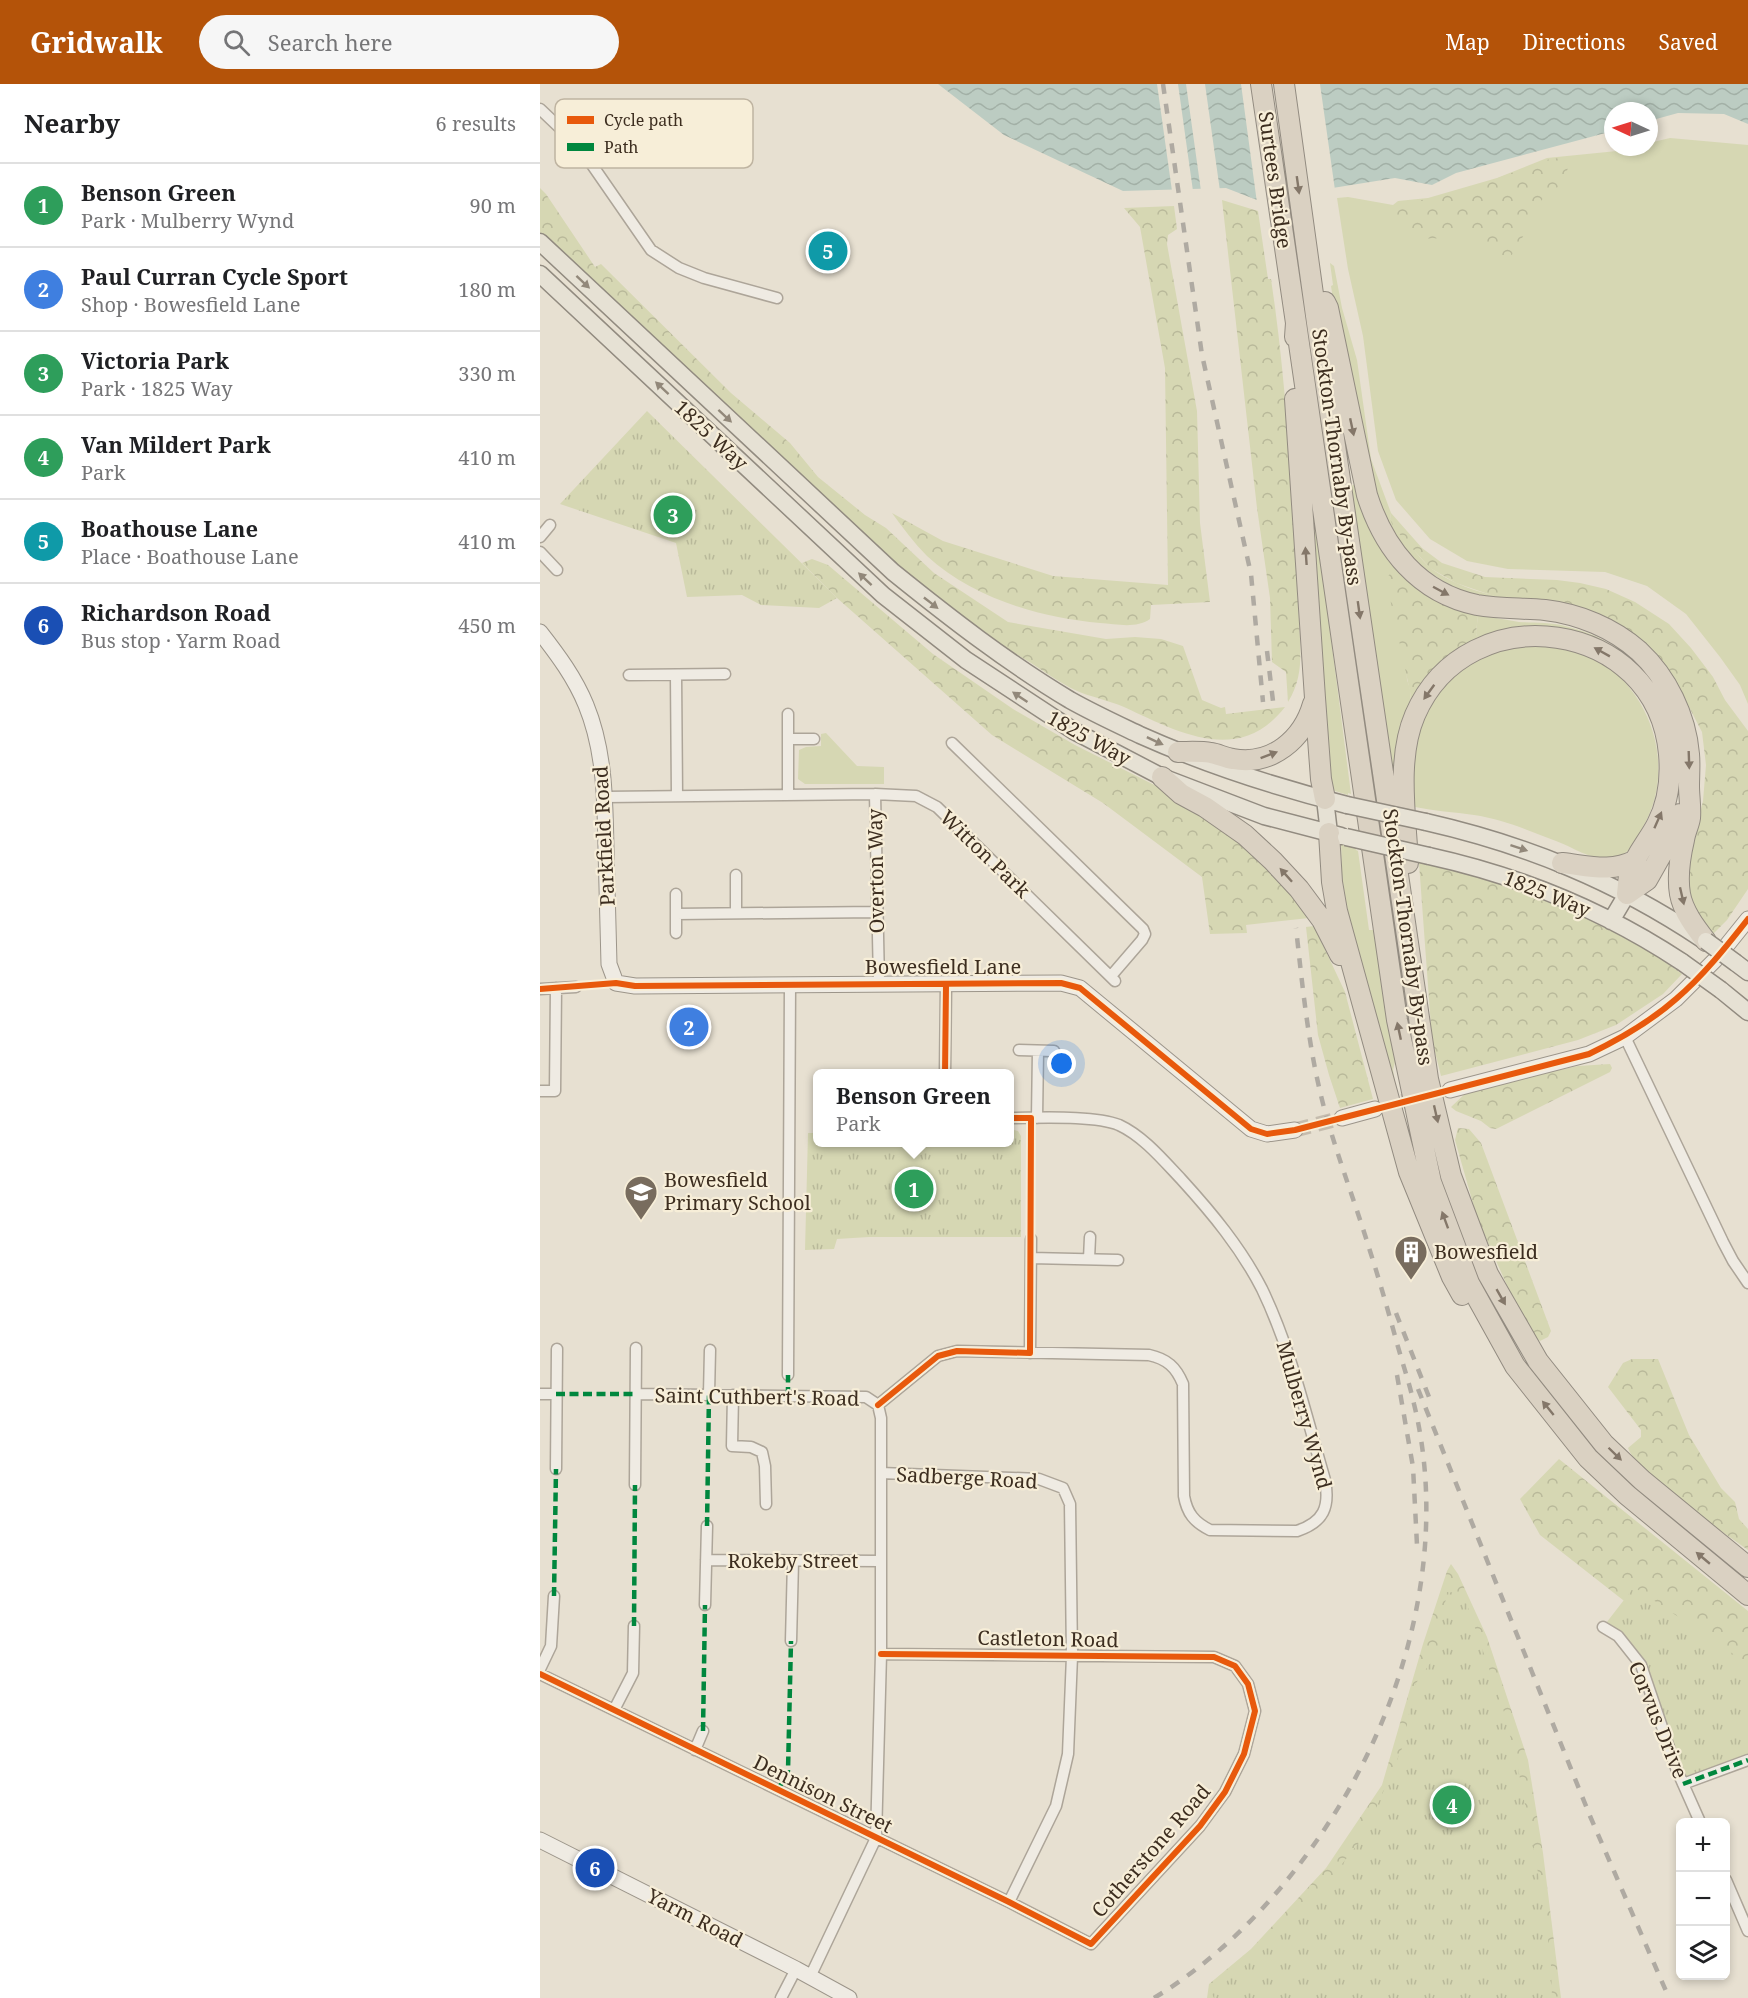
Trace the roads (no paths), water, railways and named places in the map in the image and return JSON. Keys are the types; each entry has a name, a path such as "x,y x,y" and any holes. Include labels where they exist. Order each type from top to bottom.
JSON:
{"highway":[{"name":"Surtees Bridge","path":"1261,84 1296,323"},
{"name":"Surtees Bridge","path":"1284,84 1311,273"},
{"path":"1311,273 1328,308 1367,495 1383,536 1396,555 1424,581 1458,599 1476,605 1567,614 1592,622 1616,634 1638,651 1656,670 1672,695 1682,717 1690,755 1690,819 1680,861 1680,894 1684,907 1706,941"},
{"name":"Stockton-Thornaby By-pass","path":"1311,273 1428,1080 1451,1176 1488,1274 1538,1361 1604,1444 1642,1480 1748,1567"},
{"path":"1296,323 1292,373 1297,414 1321,779 1325,800"},
{"name":"Stockton-Thornaby By-pass","path":"1296,323 1399,1032 1431,1182 1469,1283 1515,1366 1588,1458 1627,1495 1748,1595"},
{"path":"1412,965 1404,769 1409,733 1423,699 1434,684 1460,659 1493,642 1519,636 1547,635 1582,643 1614,660 1641,685 1660,717 1667,743 1670,770 1664,806 1658,823 1630,871 1627,894"},
{"path":"1178,752 1212,753 1234,759 1256,759 1278,752 1296,738 1308,720 1315,698"},
{"path":"1162,777 1181,794 1205,807 1245,835 1273,861 1322,920 1356,987"},
{"path":"1627,894 1647,879 1653,870 1669,841 1689,786"},
{"path":"1338,835 1332,882 1335,901 1356,987 1409,1172 1452,1277 1486,1339 1515,1366"},
{"path":"1562,863 1613,868 1636,860"}],"main road":[{"name":"1825 Way","path":"540,242 893,572 952,620 1071,701 1178,752 1232,773 1325,800 1476,834 1562,863 1627,894 1670,918 1742,968"},
{"name":"1825 Way","path":"540,274 883,596 966,660 1074,731 1162,777 1264,816 1482,869 1548,891 1611,921 1682,962 1748,1012"},
{"path":"1325,800 1338,835"},
{"path":"1611,921 1627,894"}],"street":[{"path":"540,109 555,123"},
{"path":"594,168 651,250 679,268 704,278 777,298"},
{"path":"540,537 550,525"},
{"path":"540,552 557,570"},
{"name":"Parkfield Road","path":"540,632 568,670 586,705 599,749 605,797 609,964 616,982"},
{"path":"629,675 725,674"},
{"path":"676,675 677,796"},
{"path":"788,714 788,795"},
{"path":"788,739 814,739"},
{"name":"Witton Park","path":"605,797 874,794 916,796 937,807 1113,979 1142,940 1145,934 1143,929 952,743"},
{"name":"Overton Way","path":"874,794 879,983"},
{"path":"736,875 736,913"},
{"path":"675,894 676,933"},
{"path":"676,914 876,912"},
{"path":"1450,1090 1589,1054 1625,1037 1676,999 1715,960 1748,919"},
{"name":"Bowesfield Lane","path":"616,982 635,986 1061,983 1080,988 1251,1129 1267,1134 1295,1130"},
{"path":"788,1375 790,985"},
{"path":"945,1069 946,985"},
{"path":"540,989 576,987"},
{"path":"540,1092 555,1091 556,988"},
{"path":"1625,1037 1723,1242 1748,1283"},
{"path":"1018,1050 1054,1051"},
{"path":"1036,1118 1038,1051"},
{"path":"1342,1118 1375,1108"},
{"name":"Mulberry Wynd","path":"878,1405 938,1356 957,1351 1161,1358 1178,1372 1183,1384 1184,1496 1186,1508 1192,1518 1210,1530 1296,1531 1318,1520 1325,1508 1328,1496 1325,1480 1276,1320 1262,1288 1227,1232 1205,1204 1132,1133 1120,1126 1098,1120 1014,1118"},
{"path":"1089,1259 1090,1237"},
{"path":"1030,1353 1031,1239"},
{"path":"1031,1258 1118,1260"},
{"path":"635,1485 636,1348"},
{"path":"556,1469 557,1349"},
{"path":"709,1394 710,1350"},
{"path":"540,1394 556,1394"},
{"name":"Saint Cuthbert's Road","path":"635,1394 866,1397 878,1405"},
{"path":"733,1395 732,1446 752,1447 762,1452 765,1466 766,1504"},
{"path":"810,1977 876,1838 880,1654 881,1418 878,1405"},
{"name":"Sadberge Road","path":"880,1473 1039,1479 1063,1488 1070,1504 1072,1656 1068,1754 1056,1806 1009,1902"},
{"path":"705,1605 707,1526"},
{"name":"Rokeby Street","path":"706,1560 880,1562"},
{"path":"791,1641 793,1561"},
{"path":"540,1672 551,1646 554,1596"},
{"path":"614,1710 633,1672 634,1626"},
{"name":"Corvus Drive","path":"1604,1627 1618,1636 1641,1665 1676,1768 1698,1818"},
{"name":"Castleton Road","path":"880,1654 1214,1657"},
{"name":"Cotherstone Road","path":"1091,1944 1200,1826 1225,1792 1244,1754 1255,1711 1248,1684 1235,1665 1214,1657"},
{"name":"Dennison Street","path":"540,1672 1091,1944"},
{"path":"695,1750 703,1731"},
{"path":"1683,1784 1748,1760"},
{"name":"Yarm Road","path":"540,1840 849,1998"},
{"path":"1730,1891 1748,1931"},
{"path":"781,1998 796,1969"}],"water":[{"path":"938,84 1748,84 1748,124 1724,114 1678,113 1658,119 1658,102 1604,102 1604,133 1456,173 1432,185 1395,178 1257,200 1226,188 1123,191 1004,135"}],"tunnel":[{"path":"1380,1107 1450,1090"},
{"path":"1295,1130 1342,1118"}],"railway":[{"path":"1163,84 1202,355 1251,574 1263,702"},
{"path":"1267,651 1273,701"},
{"path":"1154,1998 1212,1957 1238,1933 1287,1881 1329,1823 1370,1749 1390,1702 1406,1654 1417,1604 1424,1554 1426,1504 1423,1454 1414,1404 1380,1283 1320,1092 1307,1022 1296,928"},
{"path":"1396,1313 1429,1397"},
{"path":"1397,1375 1413,1467 1417,1545"},
{"path":"1418,1389 1590,1816 1669,1998"}],"place":[{"name":"Boathouse Lane","path":"828,251"},
{"name":"Victoria Park","path":"673,515"},
{"name":"Paul Curran Cycle Sport","path":"689,1027"},
{"name":"Benson Green","path":"914,1189"},
{"name":"Bowesfield Primary School","path":"641,1221"},
{"name":"Bowesfield","path":"1411,1281"},
{"name":"Van Mildert Park","path":"1452,1805"},
{"name":"Richardson Road","path":"595,1868"}]}
